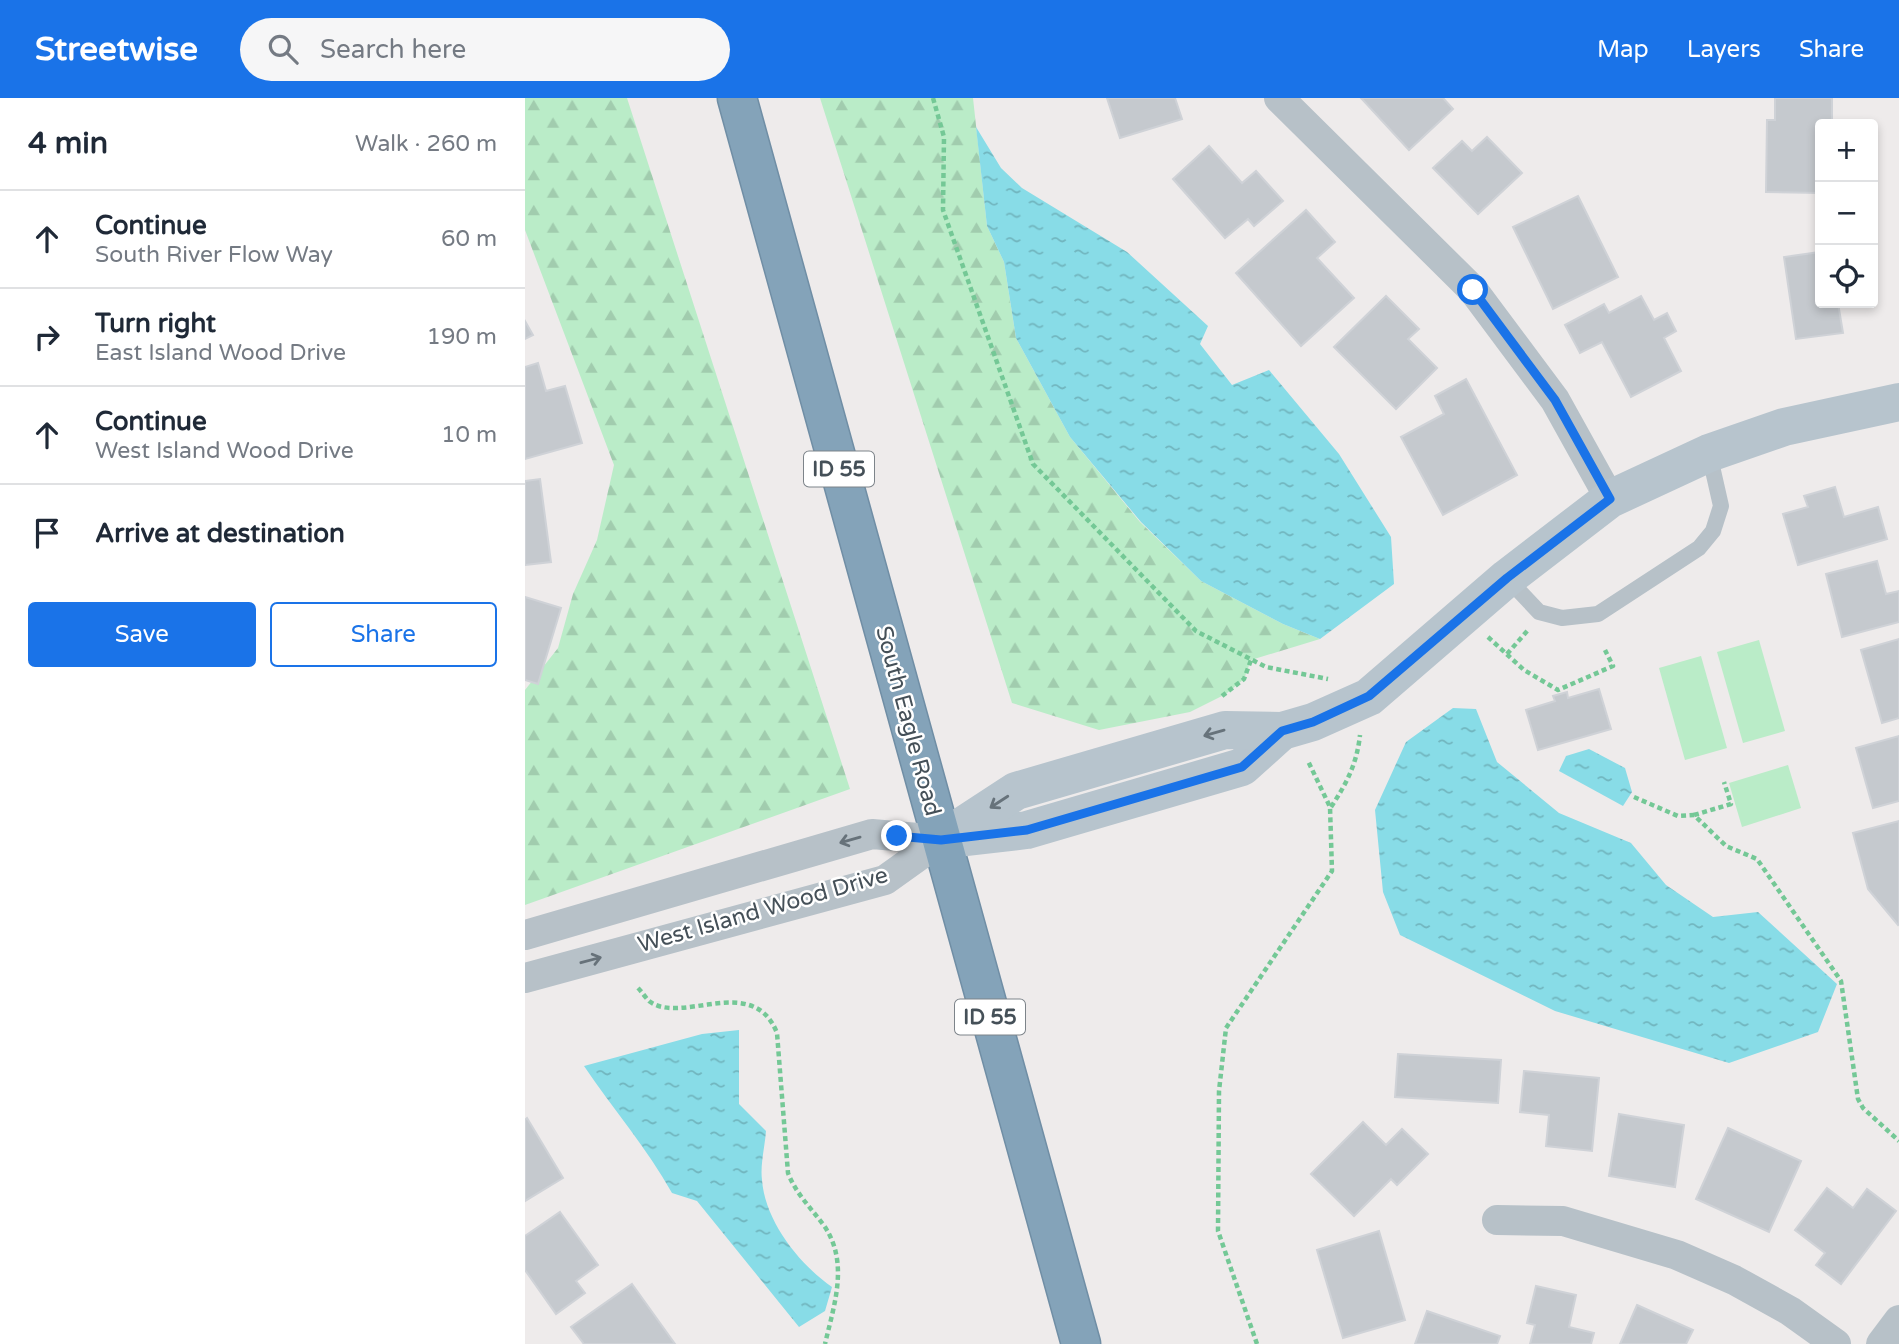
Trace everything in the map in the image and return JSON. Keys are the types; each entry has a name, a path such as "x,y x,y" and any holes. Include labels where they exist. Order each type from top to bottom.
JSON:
{"highway":[{"name":"South Eagle Road","path":"737,98 1081,1344"}],"street":[{"path":"1279,98 1473,290 1555,400 1610,499"},
{"path":"941,840 1016,791 1226,730 1282,731 1313,722 1369,696 1507,578 1610,499 1710,453 1784,427 1899,402"},
{"name":"West Island Wood Drive","path":"525,935 872,834 941,840"},
{"name":"West Island Wood Drive","path":"525,978 885,880 941,840"},
{"path":"1497,1220 1563,1221 1677,1255 1734,1280 1790,1311 1836,1344"},
{"path":"1881,1344 1899,1320"}],"lane":[{"path":"1507,578 1539,611 1562,618 1598,614 1699,548 1713,531 1721,506 1710,453"}],"path":[{"path":"933,98 944,137 943,210 1033,464 1196,631 1266,667 1318,674 1329,679"},
{"path":"1507,654 1529,629"},
{"path":"1478,632 1494,640 1524,670 1558,690 1613,666 1605,650"},
{"path":"1214,700 1244,679 1251,660"},
{"path":"1330,807 1348,781 1358,755 1361,731"},
{"path":"1257,1344 1218,1231 1219,1091 1226,1028 1332,871 1330,807 1307,761"},
{"path":"1634,797 1678,816 1694,815 1731,804 1724,782"},
{"path":"1694,815 1725,846 1757,859 1840,981 1847,1011 1858,1099 1863,1108 1899,1141"},
{"path":"638,988 650,1002 673,1006 748,1005 760,1009 771,1020 777,1034 788,1173 792,1185 825,1227 839,1268 838,1290 825,1344"}],"green space":[{"path":"525,98 627,98 850,789 525,905 525,690 558,648 573,594 597,540 614,465 525,230"},
{"path":"820,98 973,98 987,226 1004,262 1016,338 1070,437 1140,522 1201,581 1283,624 1320,639 1251,660 1244,679 1226,694 1190,712 1099,730 1012,703"},
{"path":"1759,640 1785,731 1743,743 1717,652"},
{"path":"1701,656 1727,748 1685,760 1659,668"},
{"path":"1788,765 1801,808 1742,827 1729,783"}],"water":[{"path":"976,127 1001,168 1022,188 1127,252 1208,326 1200,344 1232,385 1269,370 1339,454 1391,537 1394,584 1320,639 1283,624 1201,581 1141,522 1070,437 1016,338 1004,262 987,226"},
{"path":"1453,708 1476,709 1497,762 1559,813 1631,843 1666,885 1713,917 1758,912 1837,984 1818,1032 1729,1063 1555,1011 1400,935 1383,892 1375,810 1406,742"},
{"path":"1589,749 1625,768 1632,792 1623,806 1559,771 1566,756"},
{"path":"739,1030 739,1104 766,1131 762,1174 770,1211 796,1254 832,1287 825,1311 799,1327 697,1201 672,1193 641,1144 584,1066 702,1034"}],"building":[{"path":"1107,98 1175,98 1182,119 1120,138"},
{"path":"1361,98 1443,98 1453,109 1409,150"},
{"path":"1775,98 1832,98 1832,119 1815,119 1815,193 1766,192 1767,120 1775,120"},
{"path":"1487,137 1522,173 1478,214 1433,168 1462,141 1472,151"},
{"path":"1209,146 1242,183 1256,171 1283,201 1254,226 1248,219 1225,238 1173,179"},
{"path":"1578,196 1618,277 1553,309 1513,227"},
{"path":"1306,210 1335,242 1317,258 1354,298 1301,346 1236,273"},
{"path":"1815,253 1815,308 1839,308 1843,333 1796,339 1784,257"},
{"path":"1386,296 1419,329 1408,339 1437,368 1396,409 1334,347"},
{"path":"1641,296 1654,320 1667,313 1676,331 1664,338 1681,371 1631,397 1602,342 1580,353 1565,325 1604,304 1609,313"},
{"path":"525,321 533,335 525,339"},
{"path":"538,363 546,391 565,386 582,443 525,459 525,367"},
{"path":"1466,379 1517,475 1443,515 1401,437 1444,414 1435,396"},
{"path":"540,479 551,562 525,565 525,481"},
{"path":"1835,487 1844,517 1878,507 1887,539 1798,565 1783,514 1808,507 1804,496"},
{"path":"1877,561 1886,594 1899,591 1899,622 1842,637 1826,574"},
{"path":"525,597 561,608 538,684 525,680"},
{"path":"1899,639 1899,718 1882,723 1861,650"},
{"path":"1599,689 1611,729 1538,750 1526,710 1555,701 1553,696 1567,692 1568,698"},
{"path":"1899,736 1899,801 1873,808 1856,748"},
{"path":"1899,821 1898,925 1868,889 1853,833"},
{"path":"1398,1054 1501,1060 1498,1103 1395,1097"},
{"path":"1524,1071 1599,1078 1592,1151 1546,1146 1549,1115 1520,1112"},
{"path":"1619,1114 1684,1125 1675,1187 1609,1176"},
{"path":"527,1118 563,1178 525,1201 525,1120"},
{"path":"1363,1122 1386,1145 1402,1129 1428,1154 1397,1185 1391,1179 1354,1216 1311,1174"},
{"path":"1728,1128 1801,1161 1769,1232 1696,1199"},
{"path":"1827,1188 1853,1208 1867,1189 1896,1211 1841,1284 1816,1265 1825,1253 1795,1230"},
{"path":"560,1212 598,1265 576,1281 585,1293 556,1314 525,1270 525,1236"},
{"path":"1379,1231 1405,1320 1343,1338 1317,1250"},
{"path":"632,1284 675,1344 584,1344 571,1327"},
{"path":"1536,1286 1576,1295 1569,1327 1594,1333 1591,1344 1530,1344 1535,1325 1527,1323"},
{"path":"1637,1305 1693,1330 1686,1344 1620,1344"},
{"path":"1427,1311 1500,1336 1497,1344 1415,1344"}],"route":[{"path":"897,836 941,840 1027,830 1242,767 1282,731 1313,722 1369,696 1507,578 1610,499 1572,426 1555,400 1473,290"}]}
